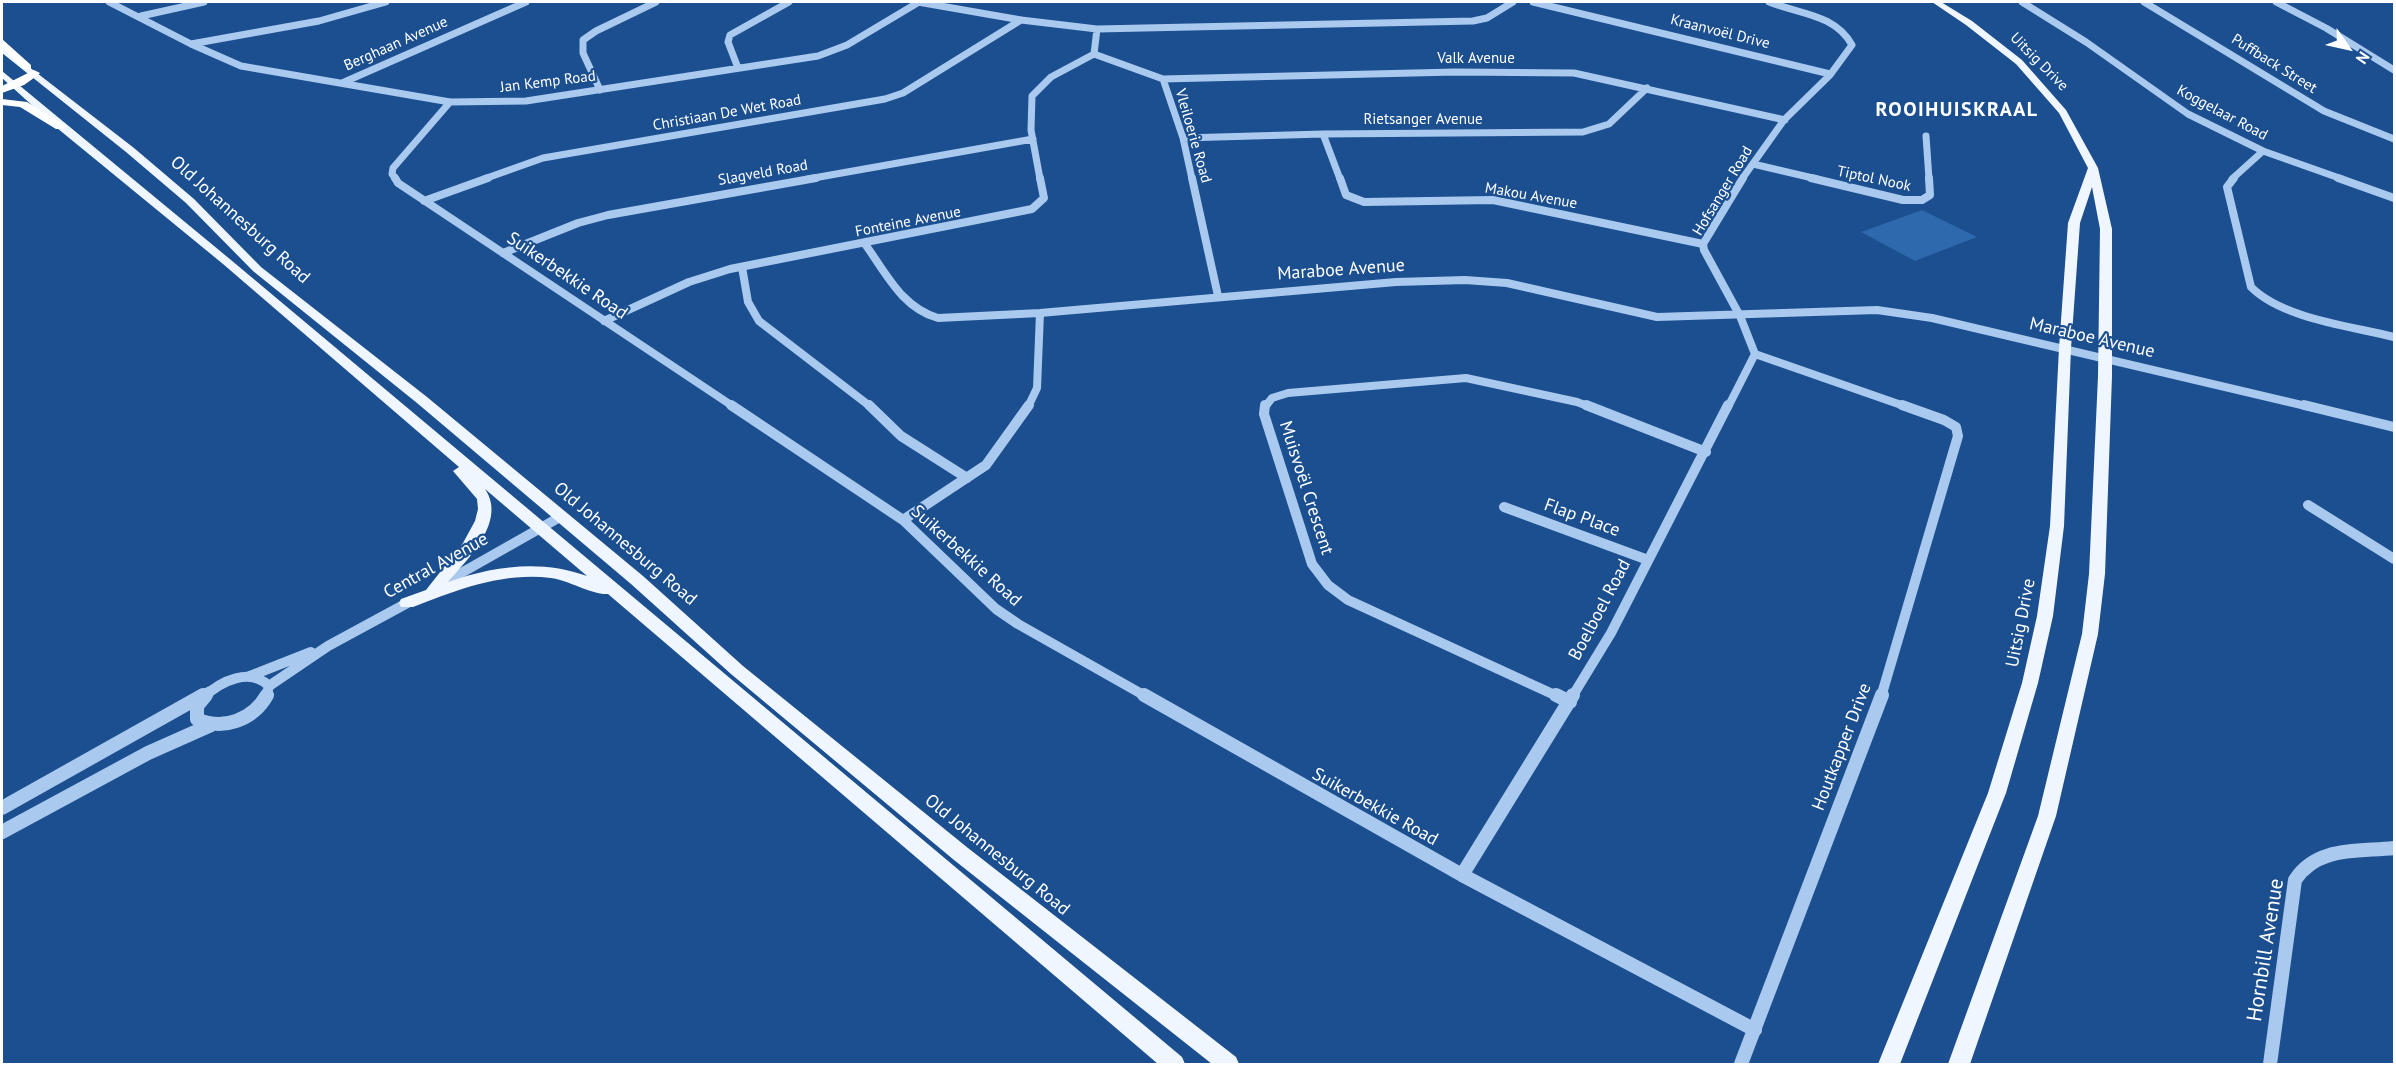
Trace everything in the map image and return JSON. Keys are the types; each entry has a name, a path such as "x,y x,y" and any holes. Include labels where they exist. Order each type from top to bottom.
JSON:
{"highway":[{"path":"2,42 31,70 15,85 2,90"},
{"path":"2,102 23,104 60,126"}],"main road":[{"name":"Uitsig Drive","path":"1936,2 1996,44 2037,81 2063,112 2093,168 2106,229 2106,361 2097,574 2090,634 2048,816 1959,1065"},
{"name":"Old Johannesburg Road","path":"2,49 31,70 190,201 257,269 422,400 637,580 737,670 960,854 1228,1065"},
{"path":"2,74 60,126 388,398 1174,1065"},
{"name":"Uitsig Drive","path":"1889,1065 1997,793 2030,683 2045,616 2057,526 2065,351 2074,223 2093,168"},
{"path":"388,398 478,489 485,501 486,512 479,530 434,589"},
{"path":"407,603 474,578 511,571 544,570 573,575 624,598"}],"street":[{"name":"Jan Kemp Road","path":"109,2 141,16 191,44 241,66 450,102 516,102 805,58 834,51 919,2"},
{"path":"141,16 204,2"},
{"path":"191,44 319,21 386,2"},
{"name":"Berghaan Avenue","path":"341,83 526,2"},
{"path":"600,90 584,53 583,40 596,31 656,2"},
{"path":"738,68 728,42 730,35 789,2"},
{"path":"919,2 1021,20 1097,29 1473,21 1487,18 1513,2"},
{"name":"Kraanvoël Drive","path":"1533,2 1830,74"},
{"name":"Hofsanger Road","path":"1755,354 1740,316 1704,250 1704,244 1753,164 1785,120 1848,54 1852,45 1849,37 1830,23 1769,2"},
{"name":"Koggelaar Road","path":"2022,2 2086,42 2180,109 2263,151 2394,198"},
{"name":"Puffback Street","path":"2144,2 2324,111 2394,139"},
{"path":"2276,2 2326,28 2394,70"},
{"name":"Christiaan De Wet Road","path":"424,201 543,158 885,99 903,93 1021,20"},
{"path":"1094,54 1097,29"},
{"name":"Vleiloerie Road","path":"1094,54 1163,79 1183,138 1218,296"},
{"name":"Fonteine Avenue","path":"604,321 689,282 742,267 1032,209 1044,198 1033,139 1030,107 1033,95 1044,83 1064,69 1094,54"},
{"name":"Valk Avenue","path":"1163,79 1455,72 1566,73 1647,88 1785,120"},
{"name":"Rietsanger Avenue","path":"1183,138 1592,131 1609,124 1647,88"},
{"name":"Suikerbekkie Road","path":"450,102 399,160 393,171 393,177 398,183 903,520 996,609 1018,624 1462,875 1755,1030"},
{"name":"Makou Avenue","path":"1323,134 1346,195 1355,200 1364,202 1493,201 1704,244"},
{"name":"Tiptol Nook","path":"1753,164 1903,200 1922,200 1930,195 1926,136"},
{"name":"Slagveld Road","path":"503,253 599,217 1033,139"},
{"path":"2263,151 2229,182 2227,188 2251,287 2271,302 2301,314 2394,337"},
{"name":"Maraboe Avenue","path":"865,244 909,305 924,314 938,318 1040,313 1396,282 1465,280 1507,283 1648,316 1740,316 1852,310 2065,351 2284,405 2394,427"},
{"path":"742,267 744,297 759,321 867,404 901,436 967,478"},
{"path":"903,520 967,478 994,457 1034,398 1037,388 1040,313"},
{"name":"Houtkapper Drive","path":"1742,1065 1883,692 1958,435 1956,427 1944,420 1755,354"},
{"name":"Boelboel Road","path":"1462,875 1611,633 1706,453 1755,354"},
{"name":"Muisvoël Crescent","path":"1570,702 1348,600 1328,585 1312,564 1264,414 1265,404 1272,398 1288,393 1473,378 1576,402 1706,453"},
{"path":"2308,504 2394,560"},
{"name":"Flap Place","path":"1504,507 1648,560"},
{"name":"Central Avenue","path":"2,832 148,753 211,725 231,723 252,712 266,698 269,686 328,646 560,517"},
{"name":"Central Avenue","path":"2,808 83,762 161,722 229,681 249,676 328,646"},
{"path":"249,676 262,679 269,686"},
{"path":"210,691 197,706 196,713 198,719 211,725"},
{"name":"Hornbill Avenue","path":"2270,1065 2295,880 2298,873 2304,866 2331,853 2394,848"}],"shaded area":[{"path":"1922,210 1977,237 1915,261 1861,232"}],"district":[{"name":"ROOIHUISKRAAL","path":"1957,110"}]}
